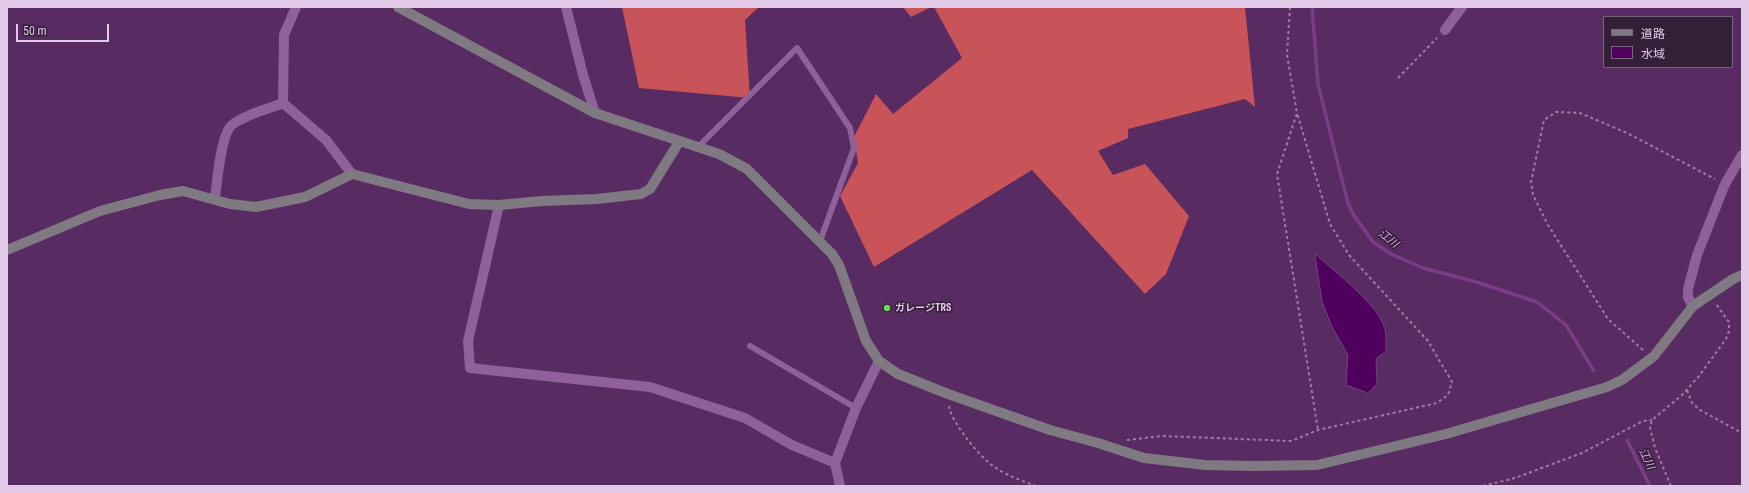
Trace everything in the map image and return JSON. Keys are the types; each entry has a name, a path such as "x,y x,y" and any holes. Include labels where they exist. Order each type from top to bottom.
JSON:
{"street":[{"path":"282,103 284,35 296,7"},
{"path":"398,7 595,113 719,154 748,169 832,254 838,265 866,341 879,361 898,374 948,394 1050,430 1098,443 1144,458 1212,465 1318,465 1446,434 1607,387 1622,380 1654,356 1693,306 1711,293 1742,275"},
{"path":"566,7 582,75 595,113"},
{"path":"1445,30 1462,7"},
{"path":"282,103 326,140 352,174 469,204 499,206 542,201 597,199 641,194 650,189 679,142"},
{"path":"215,198 224,135 231,125 282,103"},
{"path":"1693,306 1688,297 1690,280 1697,255 1725,184 1742,155"},
{"path":"7,250 100,211 160,195 183,192 215,198 230,204 256,207 305,197 352,174"},
{"path":"499,206 468,341 470,368 650,387 745,418 792,445 835,463"},
{"path":"840,486 835,463 856,408 879,361"}],"lane":[{"path":"698,147 797,48 850,128 854,148 820,241"},
{"path":"750,346 856,408"}],"path":[{"path":"1126,440 1162,436 1291,441 1318,430 1437,403 1448,395 1452,382 1428,341 1349,255 1330,224 1297,113 1287,55 1290,7"},
{"path":"1398,78 1445,30"},
{"path":"1654,356 1643,351 1608,319 1548,225 1533,195 1531,182 1544,120 1556,112 1580,113 1627,132 1725,184"},
{"path":"1297,113 1277,174 1318,430"},
{"path":"1671,486 1655,448 1650,427 1652,420 1686,390 1699,376 1726,339 1729,331 1729,322 1719,310 1711,293"},
{"path":"1686,390 1692,402 1700,410 1742,433"},
{"path":"948,394 950,412 962,434 993,466 1022,481 1036,486"},
{"path":"1483,486 1515,478 1582,453 1643,420 1652,420"}],"shaded area":[{"path":"622,7 759,7 745,20 750,98 639,88"},
{"path":"903,7 931,7 911,17"},
{"path":"934,7 1245,7 1255,107 1245,99 1128,129 1128,138 1098,151 1113,175 1145,164 1189,216 1166,274 1145,294 1032,170 874,267 840,196 858,163 854,137 876,94 893,114 962,58"}],"water":[{"path":"1315,254 1365,299 1381,320 1385,329 1386,351 1376,359 1377,384 1368,393 1346,385 1348,355 1331,325 1322,301"}],"waterway":[{"name":"江川","path":"1312,7 1318,84 1348,203 1353,214 1373,242 1391,254 1423,268 1473,281 1537,302 1566,325 1594,371"},
{"name":"江川","path":"1627,440 1650,486"}],"place":[{"name":"ガレージTRS","path":"887,308"}]}
